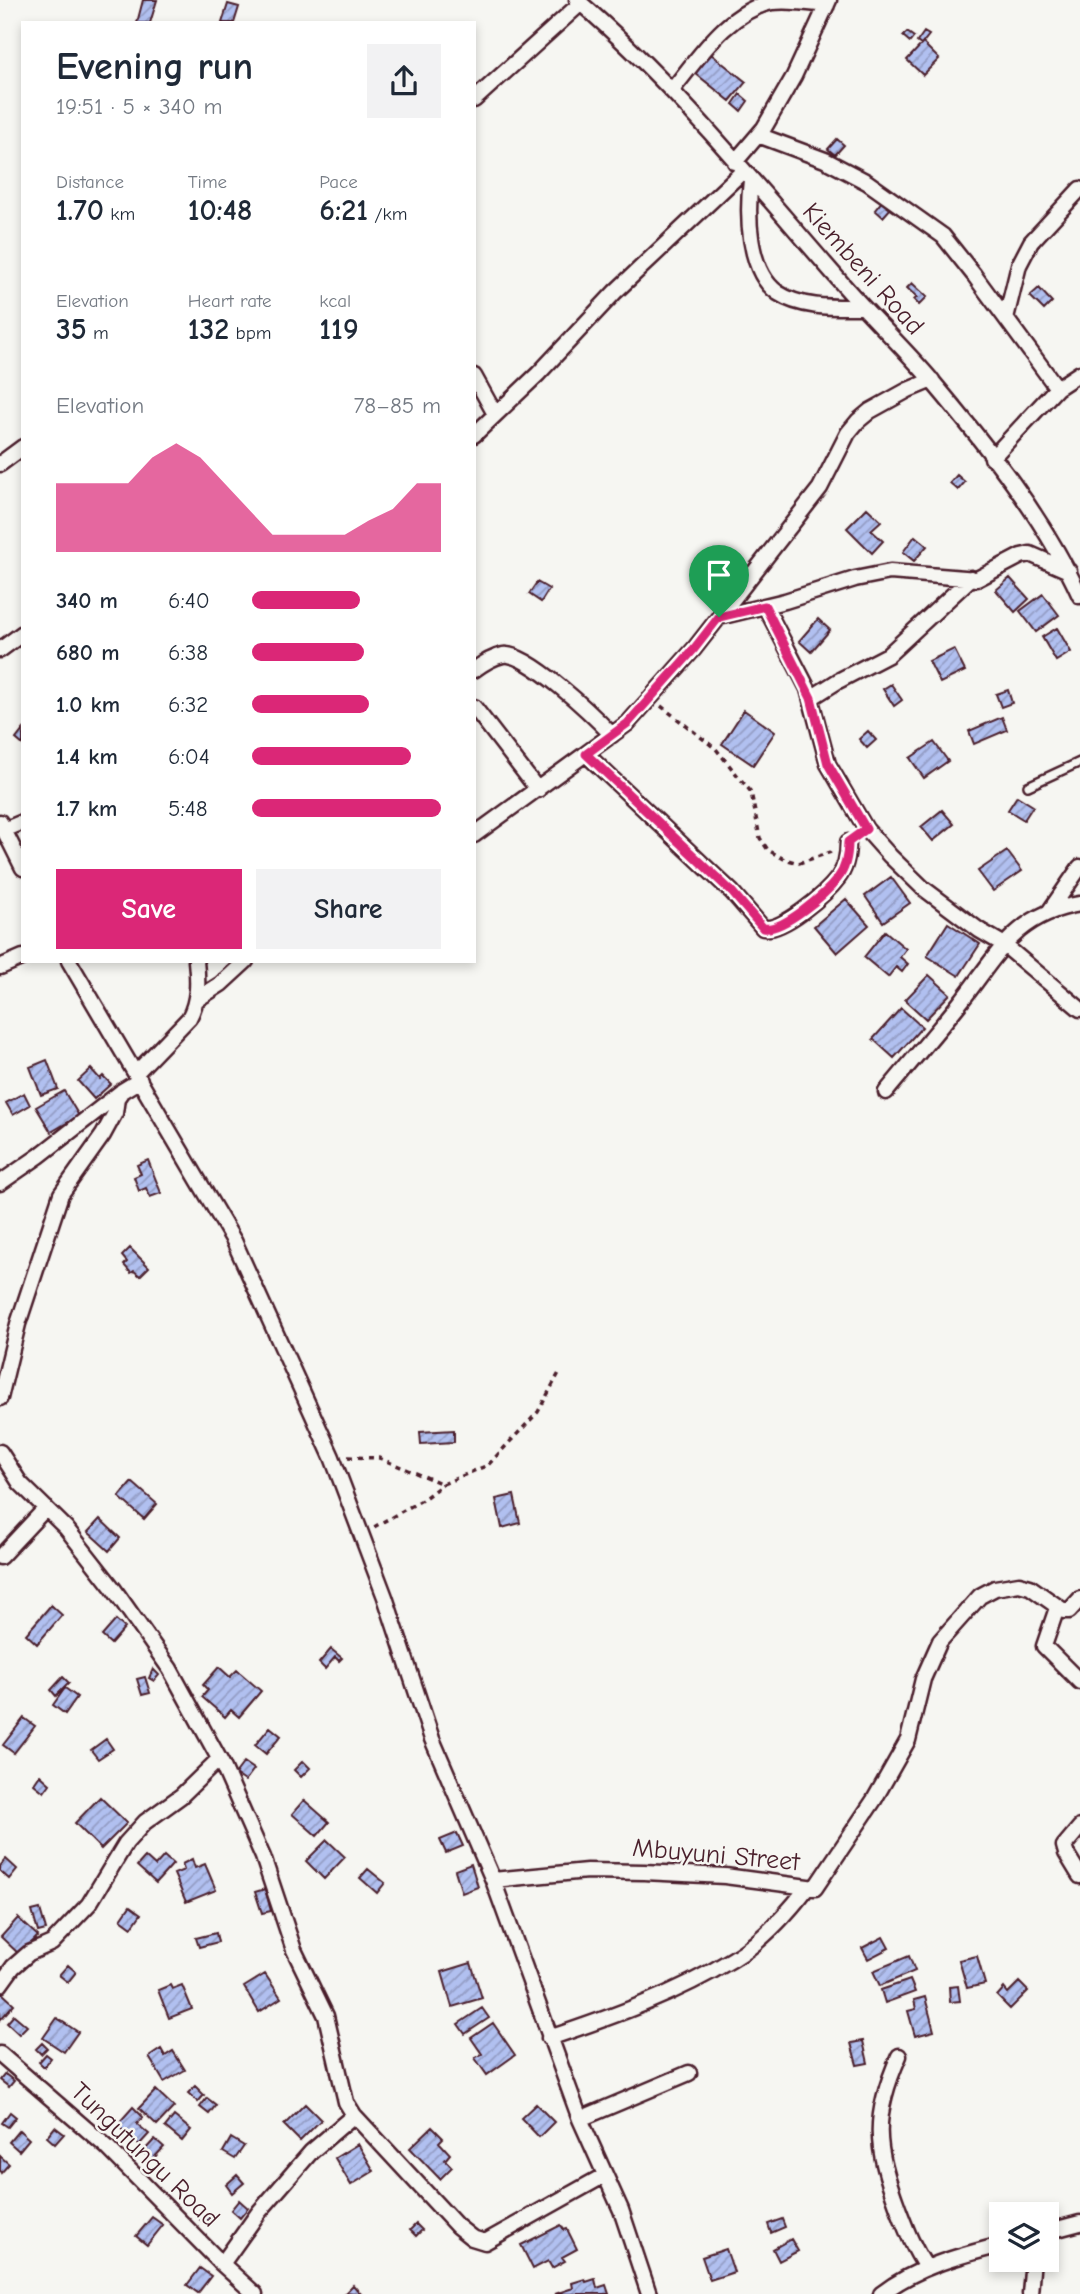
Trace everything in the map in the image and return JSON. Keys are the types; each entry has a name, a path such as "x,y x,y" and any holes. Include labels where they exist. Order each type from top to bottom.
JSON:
{"street":[{"name":"Kiembeni Road","path":"579,1 672,89 863,307 932,380 1026,505 1069,571 1080,596"},
{"path":"476,98 579,1"},
{"path":"476,433 575,337 615,292 743,171 758,135 798,69 828,2 773,2 745,13 713,39 672,89"},
{"path":"758,135 836,166 876,188 943,236 1057,388"},
{"path":"743,171 754,252 764,276 777,292 802,303 825,307 863,307"},
{"path":"1006,318 1019,265 1031,242 1080,189"},
{"path":"992,458 1057,388 1080,373"},
{"path":"476,380 495,414"},
{"path":"476,834 628,723 719,617 820,488 848,433 858,421 870,411 932,380"},
{"path":"0,464 21,448"},
{"path":"719,617 855,579 890,572 977,579 1030,554 1069,571"},
{"path":"811,698 888,655 971,579"},
{"path":"765,606 811,698 828,764 866,829 923,888 979,930 1003,944 1080,1009"},
{"path":"0,650 21,634"},
{"path":"476,669 502,655 516,657 536,668 586,709 612,735"},
{"path":"476,710 538,790"},
{"path":"586,754 724,884 763,928 770,930 782,925 813,902 839,877 848,853 848,842"},
{"path":"9,834 21,863"},
{"path":"1047,914 1080,867"},
{"path":"886,1092 961,1003 1003,944 1027,923 1065,906 1080,904"},
{"path":"0,967 21,958"},
{"path":"74,963 234,1241 332,1457 386,1597 432,1739 493,1880 580,2119 621,2210 649,2294"},
{"path":"0,1183 39,1156 138,1077 190,1018 196,1000 196,963"},
{"path":"196,1000 221,984 244,963"},
{"path":"0,1398 18,1324 61,1194 103,1135 115,1113 117,1098 122,1091"},
{"path":"0,1452 20,1483 66,1528 113,1588 170,1669 219,1759 264,1857 294,1950 326,2016 343,2091 354,2115 457,2226 477,2241 485,2242 605,2175"},
{"path":"0,1557 46,1508"},
{"name":"Mbuyuni Street","path":"493,1880 587,1871 632,1871 725,1876 815,1888 874,1800 908,1740 923,1679 940,1641 980,1596 1010,1584 1030,1587 1056,1608"},
{"path":"1080,1599 1069,1611 1056,1608 1044,1641 1044,1646 1080,1682"},
{"path":"0,1985 13,1967 29,1953 52,1943 89,1904 126,1843 145,1822 181,1797 219,1759"},
{"path":"1080,1826 1064,1846 1080,1876"},
{"path":"549,2038 637,2006 735,1958 768,1929 807,1888"},
{"name":"Tungutungu Road","path":"0,2054 107,2147 255,2294"},
{"path":"899,2056 886,2087 879,2124 882,2162 909,2237 926,2267"},
{"path":"580,2119 689,2073"},
{"path":"222,2264 260,2212 311,2152 354,2115"},
{"path":"1059,2229 1080,2223"},
{"path":"881,2294 926,2267 989,2249"},
{"path":"1030,2294 1032,2272"}],"lane":[{"path":"1028,786 1080,762"}],"path":[{"path":"651,698 716,749 751,792 760,838 768,850 784,859 799,863 837,850 848,842"},
{"path":"362,1534 422,1500 443,1484 488,1465 538,1412 559,1373"},
{"path":"332,1457 379,1458 443,1484"}],"building":[{"path":"143,0 157,0 151,21 138,21"},
{"path":"228,4 239,7 235,21 223,21"},
{"path":"907,32 914,37 910,42 903,36"},
{"path":"924,32 929,35 921,45 917,42"},
{"path":"923,43 939,59 923,75 907,60"},
{"path":"711,54 746,82 730,101 695,73"},
{"path":"740,94 748,101 741,111 733,104"},
{"path":"837,139 844,145 835,155 828,149"},
{"path":"883,200 892,207 883,217 875,210"},
{"path":"912,283 927,297 919,305 914,300 917,297 907,288"},
{"path":"1039,288 1052,302 1044,310 1030,296"},
{"path":"957,475 965,482 958,490 950,483"},
{"path":"867,508 881,521 871,530 883,541 872,553 847,528"},
{"path":"915,536 927,546 914,561 903,552"},
{"path":"1010,578 1029,599 1015,612 996,590"},
{"path":"537,582 549,589 541,602 529,594"},
{"path":"1043,594 1059,615 1036,632 1020,611"},
{"path":"818,619 830,630 811,652 799,641"},
{"path":"1057,628 1071,652 1056,661 1042,637"},
{"path":"954,649 965,671 940,683 929,661"},
{"path":"891,684 902,700 894,706 883,689"},
{"path":"1008,690 1012,703 1001,707 996,694"},
{"path":"744,710 775,732 753,765 722,744"},
{"path":"1002,717 1007,730 974,744 969,731"},
{"path":"868,731 876,740 867,748 859,739"},
{"path":"934,742 948,761 924,778 910,758"},
{"path":"1017,796 1033,806 1024,820 1008,810"},
{"path":"942,810 954,824 933,841 921,827"},
{"path":"1007,851 1022,871 993,891 978,871"},
{"path":"891,877 910,903 883,922 865,896"},
{"path":"846,899 869,925 837,953 814,926"},
{"path":"948,923 980,944 959,976 927,956"},
{"path":"885,931 906,949 900,957 908,964 902,972 896,967 888,977 864,957"},
{"path":"929,975 950,994 926,1019 905,1000"},
{"path":"901,1008 922,1027 894,1058 873,1039"},
{"path":"47,1060 58,1089 41,1095 30,1067"},
{"path":"91,1069 100,1079 103,1076 111,1084 94,1099 78,1081"},
{"path":"64,1091 79,1116 51,1132 36,1107"},
{"path":"24,1093 30,1105 13,1115 6,1103"},
{"path":"148,1160 161,1193 150,1197 146,1188 139,1191 134,1177 141,1174 137,1165"},
{"path":"130,1248 149,1267 140,1276 134,1271 131,1273 124,1265 127,1262 122,1256"},
{"path":"454,1430 454,1442 421,1444 420,1432"},
{"path":"132,1482 157,1504 144,1519 119,1497"},
{"path":"514,1495 520,1523 502,1528 496,1499"},
{"path":"100,1519 120,1538 109,1551 88,1532"},
{"path":"51,1605 62,1615 37,1644 26,1634"},
{"path":"116,1620 125,1628 111,1644 102,1636"},
{"path":"331,1649 342,1658 339,1661 335,1657 325,1669 319,1663"},
{"path":"219,1667 230,1677 237,1670 261,1691 239,1717 231,1710 225,1717 202,1697 208,1690 203,1685"},
{"path":"153,1669 159,1675 154,1681 149,1678"},
{"path":"63,1677 69,1683 56,1696 51,1690"},
{"path":"145,1677 150,1693 142,1695 137,1679"},
{"path":"65,1688 77,1697 65,1714 53,1705"},
{"path":"24,1718 35,1726 14,1753 3,1745"},
{"path":"270,1727 281,1736 266,1754 255,1745"},
{"path":"106,1739 113,1749 98,1759 91,1750"},
{"path":"303,1761 310,1768 301,1777 294,1770"},
{"path":"244,1762 254,1769 245,1781 235,1774"},
{"path":"40,1775 50,1784 44,1792 34,1784"},
{"path":"100,1797 127,1823 101,1849 75,1823"},
{"path":"304,1800 329,1822 317,1836 292,1814"},
{"path":"457,1833 463,1846 446,1853 440,1840"},
{"path":"327,1840 345,1857 324,1879 306,1861"},
{"path":"164,1856 173,1864 156,1883 137,1866 145,1857 155,1866"},
{"path":"6,1859 17,1869 9,1879 0,1871 0,1866"},
{"path":"192,1859 195,1868 205,1864 216,1890 186,1902 174,1874 184,1870 182,1864"},
{"path":"471,1864 478,1887 462,1893 455,1870"},
{"path":"368,1869 385,1883 377,1893 360,1878"},
{"path":"265,1889 271,1911 262,1913 255,1892"},
{"path":"130,1906 141,1914 132,1927 121,1919"},
{"path":"40,1909 46,1930 38,1932 32,1911"},
{"path":"18,1918 38,1936 20,1955 1,1937"},
{"path":"216,1933 218,1942 199,1947 196,1938"},
{"path":"883,1937 889,1948 868,1959 862,1948"},
{"path":"909,1956 915,1971 880,1986 873,1971"},
{"path":"977,1956 985,1984 967,1988 959,1960"},
{"path":"471,1963 482,1998 452,2007 442,1972"},
{"path":"68,1965 76,1972 68,1982 59,1975"},
{"path":"265,1974 281,1998 259,2012 244,1987"},
{"path":"910,1980 915,1992 885,2003 881,1990"},
{"path":"1019,1982 1028,1991 1010,2009 997,1996 1004,1988 1008,1993"},
{"path":"170,1985 172,1989 182,1985 192,2009 169,2018 158,1990"},
{"path":"958,1986 960,2001 950,2002 949,1987"},
{"path":"2,1993 14,2004 0,2020 0,1995"},
{"path":"925,1997 934,2031 915,2036 908,2011 916,2009 914,2000"},
{"path":"482,2008 489,2018 465,2034 458,2024"},
{"path":"14,2015 27,2026 19,2034 7,2023"},
{"path":"57,2018 78,2032 64,2052 43,2038"},
{"path":"493,2023 515,2055 487,2075 475,2058 482,2054 471,2038"},
{"path":"863,2041 868,2063 857,2065 851,2043"},
{"path":"42,2043 47,2048 41,2054 36,2049"},
{"path":"161,2049 165,2056 173,2051 185,2070 164,2082 149,2057"},
{"path":"46,2054 51,2058 44,2067 39,2062"},
{"path":"5,2074 14,2081 9,2087 0,2080"},
{"path":"195,2086 204,2095 198,2102 188,2093"},
{"path":"156,2090 174,2107 157,2125 139,2108"},
{"path":"207,2098 216,2105 209,2114 200,2107"},
{"path":"305,2104 321,2120 300,2141 284,2125"},
{"path":"536,2104 554,2122 539,2137 521,2118"},
{"path":"133,2107 143,2117 137,2124 149,2134 139,2145 117,2125"},
{"path":"10,2112 16,2117 8,2127 2,2123"},
{"path":"174,2116 191,2130 182,2141 165,2127"},
{"path":"55,2127 64,2134 55,2144 47,2137"},
{"path":"432,2127 443,2138 439,2142 450,2154 445,2160 452,2167 440,2179 410,2148"},
{"path":"19,2130 29,2139 19,2151 9,2142"},
{"path":"231,2138 244,2146 235,2159 223,2152"},
{"path":"155,2139 164,2147 152,2160 143,2152"},
{"path":"358,2144 374,2171 351,2185 335,2158"},
{"path":"0,2156 9,2164 1,2173 0,2171"},
{"path":"237,2175 244,2183 232,2193 226,2185"},
{"path":"239,2200 248,2208 240,2218 231,2210"},
{"path":"202,2211 210,2218 205,2223 197,2217"},
{"path":"152,2217 163,2225 147,2245 136,2236"},
{"path":"782,2219 785,2227 771,2233 768,2224"},
{"path":"416,2224 422,2230 416,2236 410,2230"},
{"path":"561,2225 564,2230 567,2229 577,2249 562,2257 565,2261 552,2268 548,2261 533,2269 521,2245"},
{"path":"791,2239 798,2251 779,2261 773,2249"},
{"path":"726,2249 734,2272 710,2280 702,2257"},
{"path":"200,2268 211,2276 198,2293 187,2285"},
{"path":"585,2279 586,2282 595,2279 597,2288 606,2285 609,2294 555,2294 573,2288 572,2283"},
{"path":"353,2285 361,2294 346,2292"}],"route":[{"path":"765,606 808,689 828,764 866,829 848,842 848,853 839,877 813,902 782,925 770,930 755,921 732,892 586,754 628,723 719,617 765,606"}]}
